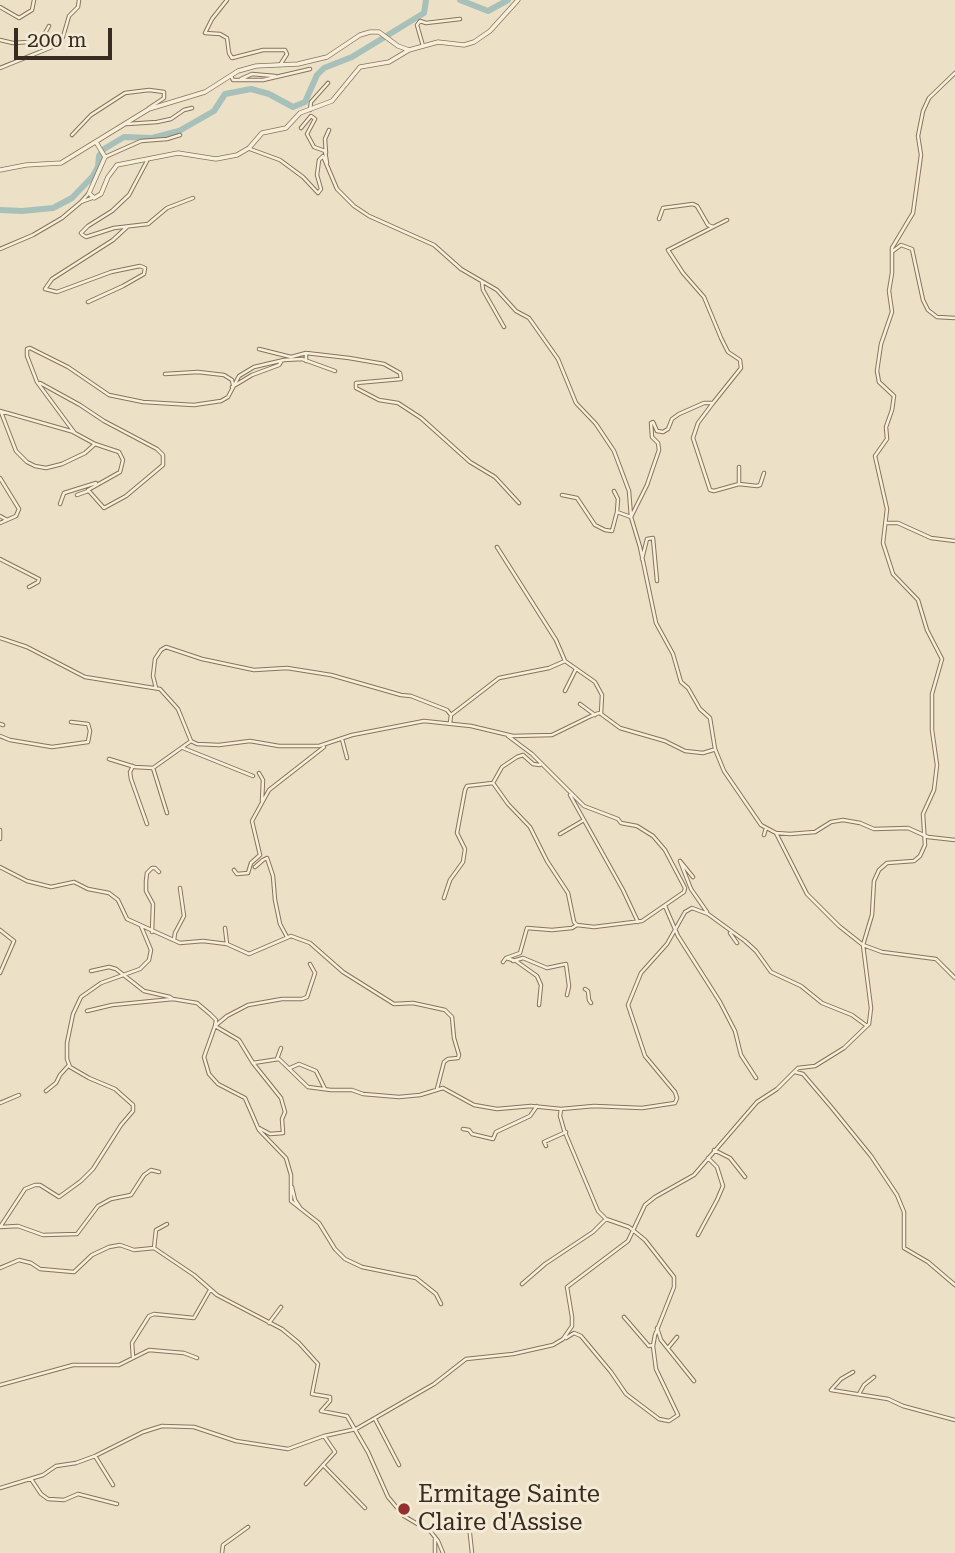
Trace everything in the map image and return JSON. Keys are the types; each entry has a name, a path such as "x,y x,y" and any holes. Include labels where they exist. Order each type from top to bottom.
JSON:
{"street":[{"path":"0,7 19,18 32,10 34,0"},
{"path":"0,68 57,45 79,0"},
{"path":"228,0 212,19 205,33 220,34 227,38 232,58 263,50 285,50 287,54 280,66"},
{"path":"81,202 97,198 101,194 110,173 117,166 178,153 221,159 237,155 249,148 262,133 286,128 300,113 332,101 360,67 389,62 409,50 423,46 441,42 464,45 479,40 518,0"},
{"path":"423,46 417,25 419,21 426,23 460,19"},
{"path":"0,40 28,42 44,35 49,26"},
{"path":"149,109 205,92 238,71 256,66 280,66 322,59 360,35 375,31 409,50"},
{"path":"231,76 233,80 263,80 310,69"},
{"path":"925,845 923,814 935,786 937,765 932,732 932,694 942,657 927,630 918,600 894,574 883,543 887,509 875,456 887,439 886,427 894,402 890,390 879,382 877,371 882,339 892,312 889,291 891,253 899,233 913,212 921,155 918,136 923,111 929,98 955,72"},
{"path":"310,110 311,102 328,83"},
{"path":"0,170 61,163 149,109 164,98 164,92 149,90 125,93 91,115 72,135"},
{"path":"124,124 171,119 192,108"},
{"path":"301,128 311,116 316,119 307,134 314,147 326,153"},
{"path":"327,168 325,139 329,130"},
{"path":"0,249 33,235 62,218 81,202 89,193 104,155 141,141 180,135"},
{"path":"96,142 104,155"},
{"path":"249,148 280,160 303,177 317,193 321,189 317,174 321,157 324,158 340,194 354,206 369,216 435,245 461,269 497,290 516,311 529,318 558,359 576,402 596,424 614,452 629,491 631,517 656,623 673,654 681,682 688,688 700,709 710,718 715,749 724,771 759,822 776,833 792,834 815,832 831,822 843,820 870,828 904,827 940,839 955,840"},
{"path":"147,161 129,195 115,209 81,233 86,237 114,228 148,224 167,208 193,198"},
{"path":"89,193 92,198"},
{"path":"659,219 660,210 663,208 693,204 708,225 713,227"},
{"path":"727,220 668,250 704,297 728,352 741,362 739,370 696,428 693,438 710,490 739,484 757,486 764,474"},
{"path":"88,302 144,274 145,268 140,266 111,272 57,292 45,289 52,279 113,240 127,227"},
{"path":"891,253 901,245 912,249 923,300 928,310 937,317 955,318"},
{"path":"482,282 483,290 504,327"},
{"path":"73,432 37,382 27,349 30,348 68,367 104,392 125,400 194,405 226,399 239,376 254,368 282,361 306,361 335,371"},
{"path":"259,349 291,357 306,353 384,364 400,373 401,379 356,383 356,388 379,400 398,403 421,418 470,462 495,477 519,503"},
{"path":"306,353 306,361"},
{"path":"233,386 252,375 279,366 282,361"},
{"path":"165,374 198,372 224,375 232,380 233,386"},
{"path":"37,382 163,455 163,465 108,508 103,508 88,491"},
{"path":"631,517 646,489 659,452 658,443 652,437 651,423 653,422 657,431 665,431 672,419 679,414 704,403 713,403"},
{"path":"1,411 73,432 95,444 119,452 123,460 120,472 64,493 60,505"},
{"path":"1,411 13,447 25,461 35,466 46,468 62,464 85,453 95,444"},
{"path":"739,467 739,484"},
{"path":"0,478 19,509 18,514 0,523"},
{"path":"77,495 88,491 96,483"},
{"path":"562,495 580,500 592,523 605,530 613,529 617,512 618,499 614,491"},
{"path":"617,512 631,517"},
{"path":"0,516 7,520"},
{"path":"887,523 898,523 931,538 955,541"},
{"path":"642,559 648,539 653,538 657,581"},
{"path":"497,547 556,640 565,661 595,682 599,688 602,695 601,714"},
{"path":"0,559 39,579 29,587"},
{"path":"0,638 27,648 85,677 156,688 178,709 191,741 197,744 219,745 245,741 283,746 327,745"},
{"path":"156,688 153,676 155,659 166,647 202,659 254,670 288,668 331,675 411,696 447,710 451,715"},
{"path":"556,664 561,652"},
{"path":"450,723 451,715 499,678 549,668 565,661"},
{"path":"565,691 576,669"},
{"path":"580,704 595,715"},
{"path":"234,870 237,874 248,873 251,863 260,855 252,824 261,802 276,783 327,745 342,739 418,722 450,723 525,738 528,735 552,736 601,714 620,728 660,739 685,751 705,752 715,749"},
{"path":"0,736 52,747 88,743 88,724 71,722"},
{"path":"505,734 532,754 584,806 618,819 621,823 637,826 656,839 685,888 684,892 650,917 638,922 594,928 577,925 552,930 526,929 520,953 505,960 523,958 547,968 566,964 569,974 567,995"},
{"path":"342,739 347,758"},
{"path":"109,759 153,768 191,741"},
{"path":"183,747 253,776"},
{"path":"493,783 502,767 517,757 523,755 536,765 541,764"},
{"path":"133,766 130,775 147,824"},
{"path":"153,768 167,813"},
{"path":"259,773 263,780 261,802"},
{"path":"444,898 450,880 463,862 465,849 457,833 465,790 467,786 493,783"},
{"path":"493,783 530,827 542,854 568,893 577,925"},
{"path":"568,792 638,922"},
{"path":"560,834 584,820"},
{"path":"764,835 766,828"},
{"path":"0,830 0,839"},
{"path":"776,833 807,894 839,926 863,945 882,952 936,959 955,978"},
{"path":"563,1339 572,1323 567,1287 619,1248 634,1231 640,1214 650,1201 691,1177 757,1102 778,1089 800,1067 812,1067 824,1061 844,1048 867,1026 871,1020 871,1008 863,945 872,915 874,881 877,874 889,863 914,861 925,845 940,839"},
{"path":"255,867 267,858 280,924 287,937"},
{"path":"693,877 681,861 691,889 709,915"},
{"path":"0,867 28,881 51,887 74,882 88,889 109,893 118,900 127,919 180,943 203,941 227,944 253,954 287,937 310,943 344,972 394,1003 445,1010 450,1014 460,1055 444,1062 437,1089"},
{"path":"152,932 153,904 146,891 146,881 151,869 155,868 159,872"},
{"path":"174,940 184,916 180,888"},
{"path":"664,905 675,929 720,1002 735,1031 741,1055 756,1078"},
{"path":"253,1063 277,1059 308,1087 352,1090 390,1097 420,1095 445,1088 480,1106 506,1109 537,1106 561,1109 594,1106 642,1108 671,1104 676,1101 675,1092 645,1056 628,1005 640,973 667,944 684,913 689,909 698,909 709,915 752,947 771,972 801,986 822,1003 852,1015 867,1026"},
{"path":"46,1091 56,1083 69,1065 67,1043 77,1003 101,983 144,966 150,957 151,950 141,926"},
{"path":"225,928 227,944"},
{"path":"726,928 737,943"},
{"path":"0,930 14,941 0,973"},
{"path":"513,961 540,980 539,1005"},
{"path":"215,1026 248,1005 282,999 302,999 307,996 315,973 310,964"},
{"path":"91,971 109,967 126,975 144,991 200,1004 214,1017 215,1026 204,1057 206,1067 218,1084 246,1098 258,1127 286,1158 291,1170 291,1200 319,1223 335,1249 350,1262 362,1268 416,1279 436,1294 441,1304"},
{"path":"585,989 591,1003"},
{"path":"87,1011 112,1004 173,999"},
{"path":"215,1026 240,1040 253,1063 281,1098 285,1112 282,1119 284,1133 270,1135 258,1127"},
{"path":"277,1059 281,1048"},
{"path":"290,1068 299,1064 316,1071 325,1088"},
{"path":"0,1227 25,1189 38,1185 58,1197 80,1181 93,1169 133,1111 133,1105 115,1088 86,1076 69,1065"},
{"path":"795,1072 803,1074 832,1108 871,1156 897,1195 904,1212 904,1248 928,1262 955,1285"},
{"path":"0,1103 19,1095"},
{"path":"463,1129 493,1139 499,1130 533,1114 537,1106"},
{"path":"0,1488 31,1479 56,1466 95,1456 143,1432 162,1426 194,1427 236,1441 288,1449 324,1436 356,1429 435,1384 464,1360 536,1351 574,1333 580,1336 629,1397 659,1419 669,1421 678,1415 656,1369 653,1345 675,1279 653,1248 619,1221 606,1219 595,1206 566,1132 561,1109"},
{"path":"547,1146 544,1142 566,1132"},
{"path":"714,1150 730,1158 745,1177"},
{"path":"698,1235 723,1186 717,1167 708,1158"},
{"path":"0,1227 18,1226 43,1236 77,1234 98,1206 111,1199 131,1195 144,1175 151,1170 159,1172"},
{"path":"522,1284 545,1264 593,1232 606,1219"},
{"path":"154,1248 156,1230 167,1224"},
{"path":"0,1268 19,1260 32,1263 40,1269 74,1272 92,1255 109,1247 120,1245 131,1250 154,1248 233,1305 293,1338 318,1364 312,1394 327,1395 331,1399 321,1411 345,1415 356,1429 388,1497 397,1509 434,1536 443,1553"},
{"path":"134,1358 132,1343 149,1316 154,1314 194,1318 210,1290"},
{"path":"269,1323 281,1307"},
{"path":"624,1317 649,1346 653,1345"},
{"path":"657,1328 667,1349 694,1381"},
{"path":"667,1349 677,1337"},
{"path":"0,1385 73,1365 119,1364 149,1350 180,1352 197,1357"},
{"path":"853,1372 841,1379 831,1390 888,1399 903,1406 955,1420"},
{"path":"859,1394 864,1385 874,1377"},
{"path":"374,1419 399,1465"},
{"path":"306,1484 335,1452 324,1436"},
{"path":"95,1456 113,1485"},
{"path":"323,1465 365,1508"},
{"path":"31,1479 48,1499 64,1500 78,1494 117,1504"},
{"path":"469,1525 472,1553"},
{"path":"222,1553 223,1545 248,1527"},
{"path":"434,1536 435,1553"}],"waterway":[{"path":"0,210 53,208 72,198 93,176 104,149 124,137 152,138 179,131 214,111 225,94 251,89 269,94 293,107 305,102 317,75 324,68 352,57 424,13 426,0"},
{"path":"460,0 488,11 508,0"}],"place":[{"name":"Ermitage Sainte Claire d'Assise","path":"404,1509"}]}
